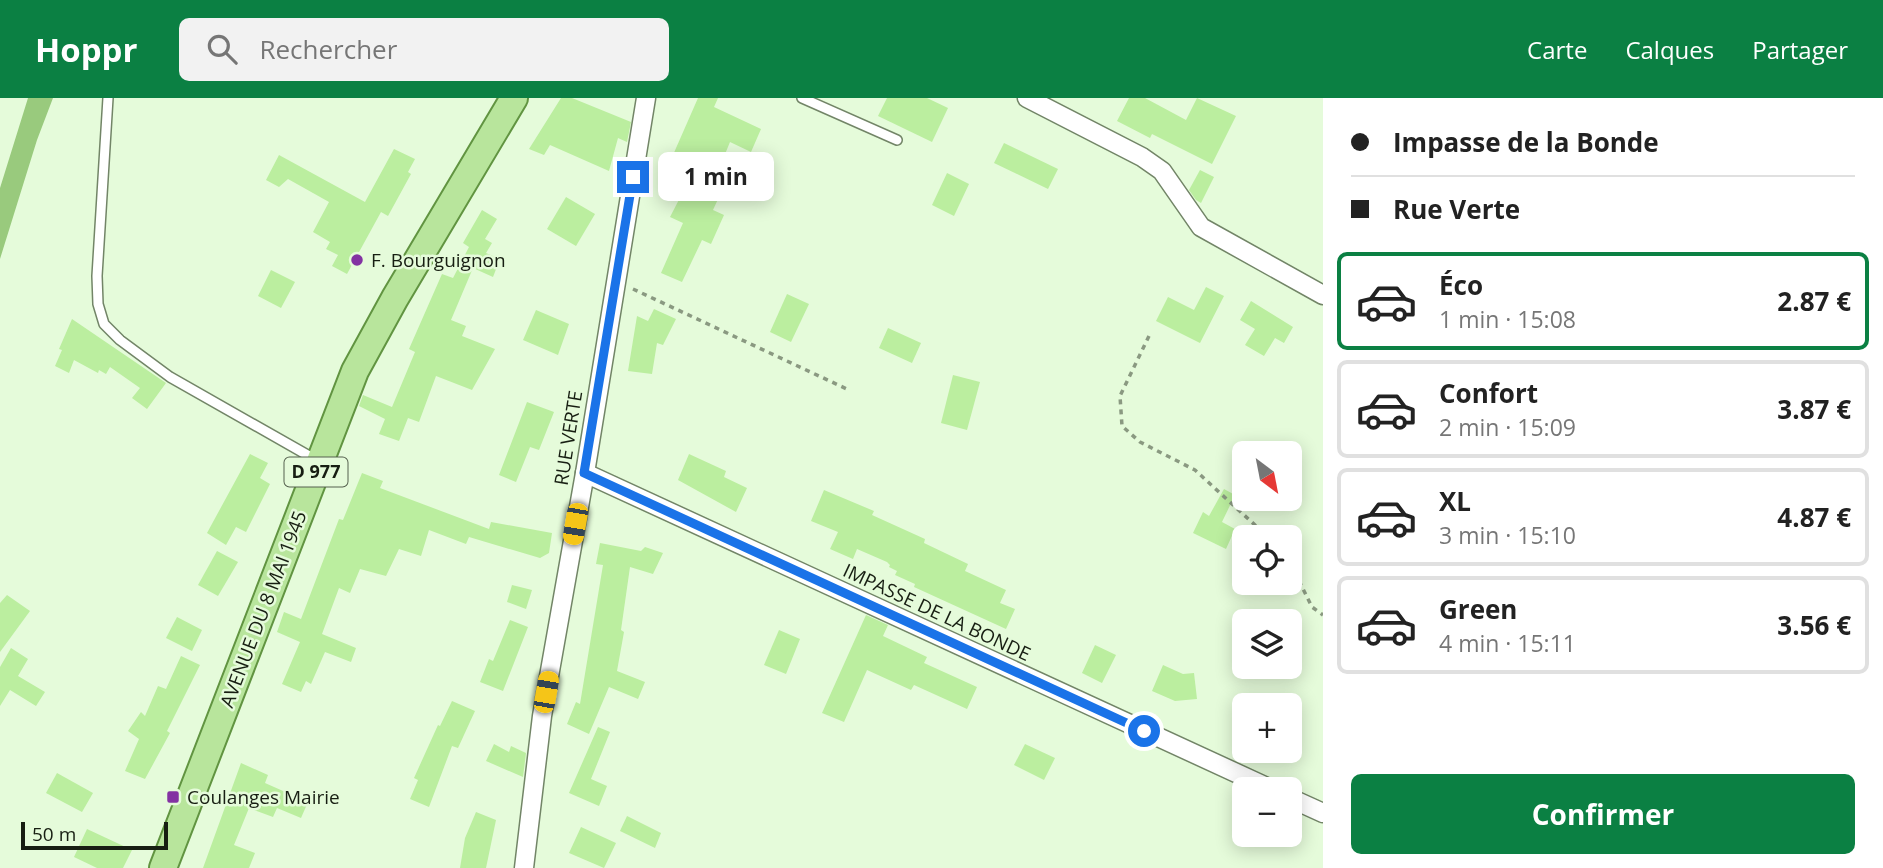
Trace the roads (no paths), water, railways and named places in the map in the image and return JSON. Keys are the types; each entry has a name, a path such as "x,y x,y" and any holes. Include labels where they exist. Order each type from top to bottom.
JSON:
{"main road":[{"name":"AVENUE DU 8 MAI 1945","path":"163,868 355,371 395,298 514,98"}],"street":[{"name":"RUE VERTE","path":"524,868 542,716 646,98"},
{"path":"1027,98 1142,157 1162,171 1201,227 1323,295"},
{"name":"IMPASSE DE LA BONDE","path":"584,473 1245,777"},
{"path":"1302,803 1323,813"}],"lane":[{"path":"108,98 97,276 98,304 104,324 120,340 170,377 320,462"},
{"path":"802,98 897,141"}],"place":[{"name":"F. Bourguignon","path":"357,260"},
{"name":"Coulanges Mairie","path":"173,797"}]}
